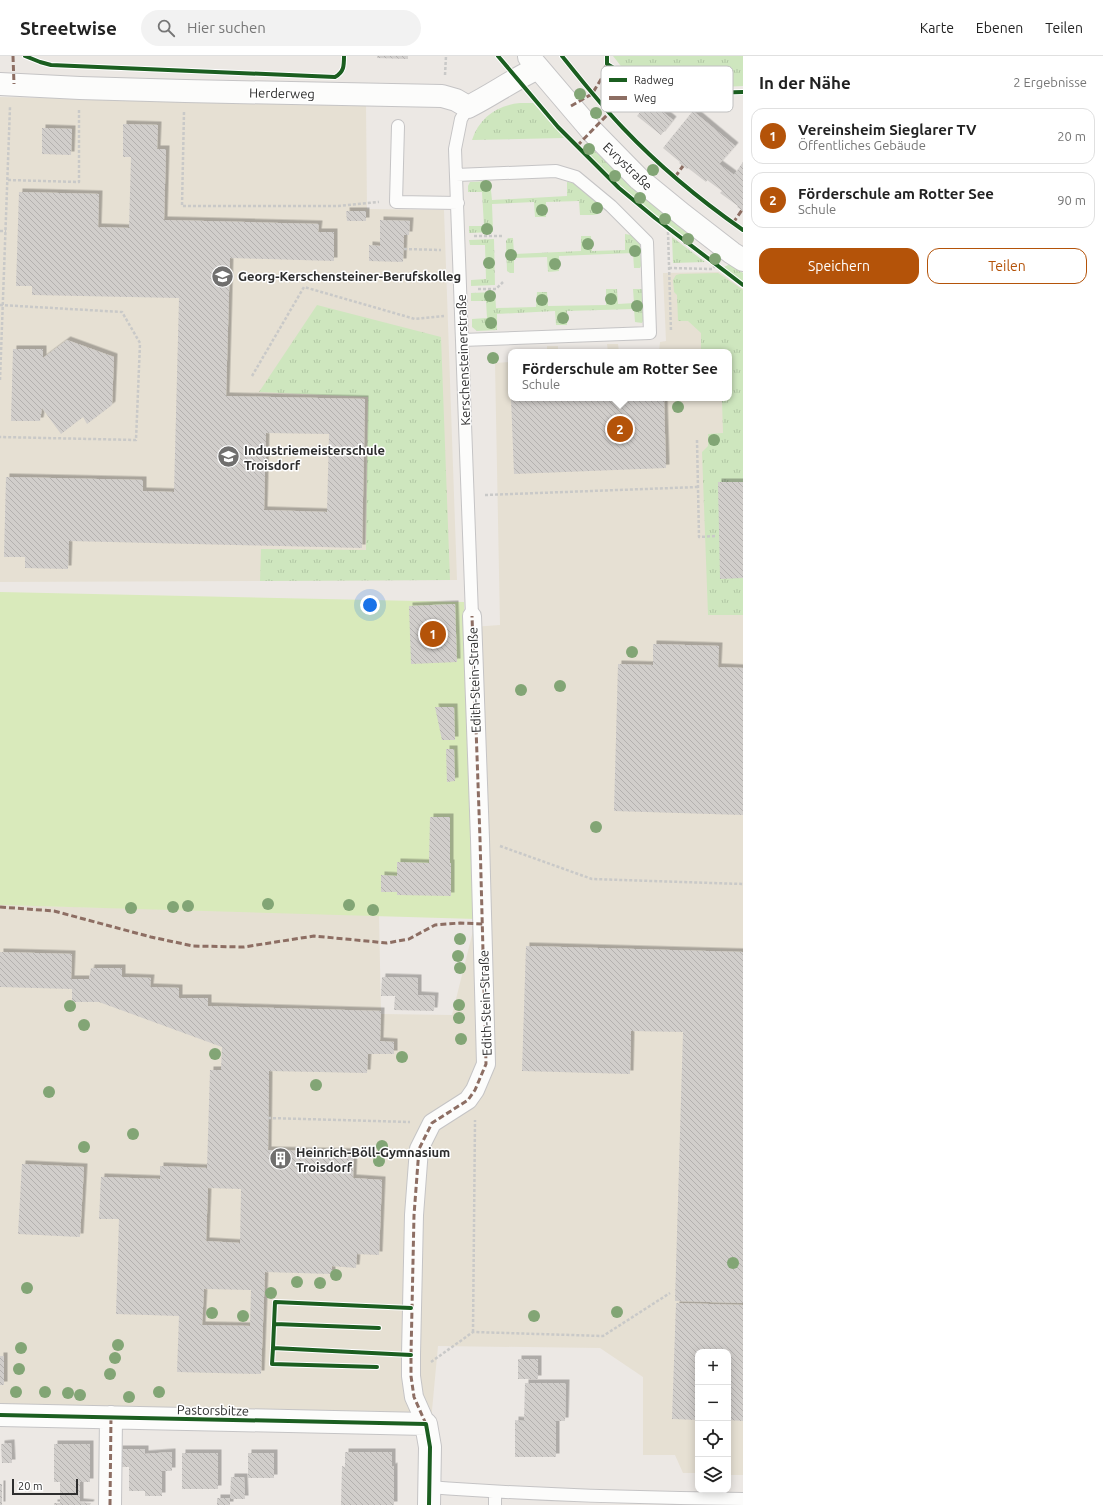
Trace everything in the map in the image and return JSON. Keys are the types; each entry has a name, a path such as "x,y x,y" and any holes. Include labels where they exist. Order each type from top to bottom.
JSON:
{"street":[{"path":"468,107 520,76 534,62"},
{"name":"Evrystraße","path":"534,62 596,135 639,179 683,215 743,260"},
{"name":"Herderweg","path":"8,84 185,91 442,96 456,100 468,107"},
{"name":"Edith-Stein-Straße","path":"432,1123 468,1100 475,1090 486,1064 472,616"},
{"path":"429,1496 430,1447 426,1424 414,1397 411,1376 411,1308 414,1215 419,1149 432,1123"},
{"name":"Pastorsbitze","path":"0,1415 426,1424"},
{"path":"110,1505 111,1417"}],"lane":[{"name":"Kerschensteinerstraße","path":"468,107 461,119 455,149 472,616"},
{"path":"398,126 396,202 458,203"},
{"path":"456,175 556,171 576,177 611,206 647,242 648,267 650,333 462,340"},
{"path":"429,1496 495,1492 644,1498 743,1499"},
{"path":"495,1492 495,1505"}],"path":[{"path":"0,380 8,180 8,84"},
{"path":"8,180 79,182 80,88"},
{"path":"185,91 182,206 338,206 371,202 396,202"},
{"path":"669,229 671,332"},
{"path":"0,231 6,232"},
{"path":"459,236 502,236"},
{"path":"404,249 459,250"},
{"path":"648,267 712,269 716,265"},
{"path":"460,290 496,289 503,282"},
{"path":"252,376 304,287 415,319 460,314"},
{"path":"0,437 136,440 140,343 122,312 2,305"},
{"path":"697,440 698,537 716,536"},
{"path":"468,495 698,487"},
{"path":"480,839 592,879 743,884"},
{"path":"473,1332 475,1090"},
{"path":"268,1118 432,1123"},
{"path":"411,1376 473,1332 603,1336 670,1293"}],"shaded area":[{"name":"Georg-Kerschensteiner-Berufskolleg","path":"0,97 366,105 367,209 444,210 457,580 0,582"},
{"path":"719,272 743,289 743,1475 731,1475 731,1349 695,1349 695,1473 683,1473 675,1455 643,1455 643,1377 600,1348 438,1346 431,1421 0,1407 0,905 379,915 381,1014 452,1015 476,919 472,627 500,625 495,363 508,362 508,401 732,401 732,349 659,349 660,342 666,341 663,273"},
{"path":"607,344 618,344 619,349 608,349"},
{"path":"547,346 558,346 558,349 547,349"}],"green space":[{"path":"613,56 743,56 743,86 733,86 733,66 621,66"},
{"path":"533,103 564,138 472,140 479,125 490,114 512,104"},
{"path":"587,144 636,190 691,236 692,244 649,211 608,174 584,148"},
{"path":"490,181 492,200 567,196 567,182 577,184 600,205 600,210 598,214 580,215 579,201 546,202 546,217 535,217 534,202 492,204 493,232 469,233 469,226 484,226 482,192 468,192 468,186 470,182"},
{"path":"625,234 631,235 640,244 640,268 634,268 633,253 559,256 559,271 548,272 547,257 514,258 514,273 507,271 506,241 508,238 513,238 514,254 581,251 581,236 591,236 592,251 625,250"},
{"path":"672,237 705,262 673,263"},
{"path":"494,239 495,285 471,286 471,280 486,279 485,245 470,245 469,240"},
{"path":"730,264 743,273 743,282 726,271 724,267"},
{"path":"718,273 743,290 743,615 708,615 702,452 708,446 708,434 723,433 722,401 732,401 732,349 701,349 701,333 688,321 678,321 677,295 674,292 673,280 676,275"},
{"path":"606,289 617,289 618,304 634,303 633,289 643,290 644,319 642,323 635,322 634,309 567,311 567,325 556,325 555,311 497,314 497,330 477,331 472,327 472,319 487,318 486,301 471,301 471,293 495,292 496,308 536,307 537,292 547,292 548,306 606,305"},
{"path":"317,305 441,337 450,580 260,581 261,549 366,550 368,397 259,392"},
{"path":"0,592 464,602 476,919 0,905"}],"building":[{"path":"377,56 408,56 408,59 377,58"},
{"path":"640,112 663,112 673,120 661,135 637,116"},
{"path":"692,112 694,112 735,146 719,164 734,175 743,162 743,211 720,193 722,191 707,180 706,182 688,168 687,169 663,148"},
{"path":"123,124 158,125 157,149 166,149 164,220 319,224 318,232 334,232 334,261 230,258 226,396 365,399 362,548 69,541 68,569 25,568 25,557 4,557 6,477 143,480 143,491 174,492 179,298 32,295 32,286 16,286 19,192 99,194 98,227 129,228 131,157 123,157","holes":["266,433 329,434 327,512 264,510"]},
{"path":"42,128 72,129 71,155 42,154"},
{"path":"346,211 366,211 366,221 347,221"},
{"path":"380,220 410,221 409,235 404,235 403,262 369,261 369,245 380,246"},
{"path":"67,340 114,357 112,405 87,424 83,417 61,434 42,408 40,421 11,421 13,349 43,349 43,358"},
{"path":"511,401 664,401 666,468 514,474"},
{"path":"718,482 743,482 743,578 720,579"},
{"path":"455,604 457,662 411,664 409,606"},
{"path":"653,644 719,646 718,667 743,668 743,815 614,811 618,664 653,665"},
{"path":"435,707 454,707 455,740 442,740"},
{"path":"446,749 454,749 455,781 447,782"},
{"path":"430,817 450,817 451,896 397,895 397,892 381,892 381,875 397,876 397,862 429,863"},
{"path":"526,946 743,952 743,1303 675,1301 683,1032 631,1031 630,1074 522,1071"},
{"name":"Heinrich-Böll-Gymnasium Troisdorf","path":"0,952 72,954 71,979 89,979 91,968 122,968 122,977 151,978 150,987 179,988 179,998 208,998 208,1006 381,1011 380,1041 394,1042 394,1054 368,1054 367,1073 269,1071 268,1150 354,1152 353,1178 382,1180 379,1255 357,1254 356,1268 332,1266 332,1274 265,1272 261,1374 177,1372 179,1316 116,1314 119,1219 99,1219 101,1177 160,1179 160,1166 207,1168 210,1070 221,1070 222,1047 99,1002 72,1002 72,989 0,987","holes":["208,1188 241,1189 240,1243 206,1241","204,1289 251,1290 250,1326 202,1325"]},
{"path":"382,977 418,978 418,995 435,996 434,1011 394,1010 395,996 381,996"},
{"path":"22,1164 84,1167 80,1237 18,1234"},
{"path":"676,1303 743,1305 743,1421 731,1420 731,1349 695,1349 695,1420 672,1419"},
{"path":"0,1356 4,1356 4,1385 0,1385"},
{"path":"518,1359 538,1359 538,1379 518,1379"},
{"path":"525,1383 566,1383 565,1421 556,1421 556,1457 515,1457 515,1420 524,1421"},
{"path":"11,1443 12,1463 2,1463 1,1444"},
{"path":"54,1444 90,1444 90,1482 80,1482 80,1502 91,1503 90,1505 54,1505 54,1503 60,1503 60,1482 54,1482"},
{"path":"119,1449 145,1449 145,1454 172,1452 172,1471 162,1471 162,1496 145,1496 145,1491 129,1491 129,1467 119,1467"},
{"path":"345,1452 392,1452 392,1467 394,1466 394,1505 341,1505 342,1466 345,1467"},
{"path":"182,1453 218,1453 218,1489 182,1489"},
{"path":"248,1453 274,1453 274,1478 248,1478"},
{"path":"231,1477 244,1477 245,1499 230,1499"},
{"path":"0,1484 2,1484 2,1505 0,1505"},
{"path":"217,1498 230,1498 230,1505 217,1505"}],"marked path":[{"path":"13,56 14,84"},
{"path":"606,66 607,60"},
{"path":"571,106 592,94 601,79"},
{"path":"577,146 609,113"},
{"path":"675,177 683,166"},
{"path":"733,223 742,210"},
{"path":"426,1424 414,1397 411,1376 414,1215 419,1149 432,1123 468,1100 475,1090 486,1064 472,616"},
{"path":"0,907 54,911 151,937 193,946 244,947 314,936 387,943 409,939 435,925 460,923 483,924"},
{"path":"110,1505 111,1417"}],"cycle path":[{"path":"25,56 51,65 335,77 343,68 344,56"},
{"path":"498,56 558,127 619,188 655,218 743,285"},
{"path":"562,56 601,104"},
{"path":"607,56 607,64 610,66"},
{"path":"733,92 743,92"},
{"path":"608,112 665,169 711,207 743,230"},
{"path":"273,1348 275,1302 411,1308"},
{"path":"275,1324 379,1328"},
{"path":"377,1367 272,1364 273,1348 411,1355"},
{"path":"0,1415 426,1424 430,1447 429,1505"}],"place":[{"name":"Georg-Kerschensteiner-Berufskolleg","path":"223,276"},
{"name":"Förderschule am Rotter See","path":"620,429"},
{"name":"Industriemeisterschule Troisdorf","path":"229,457"},
{"name":"Vereinsheim Sieglarer TV","path":"433,634"},
{"name":"Heinrich-Böll-Gymnasium Troisdorf","path":"280,1159"}]}
